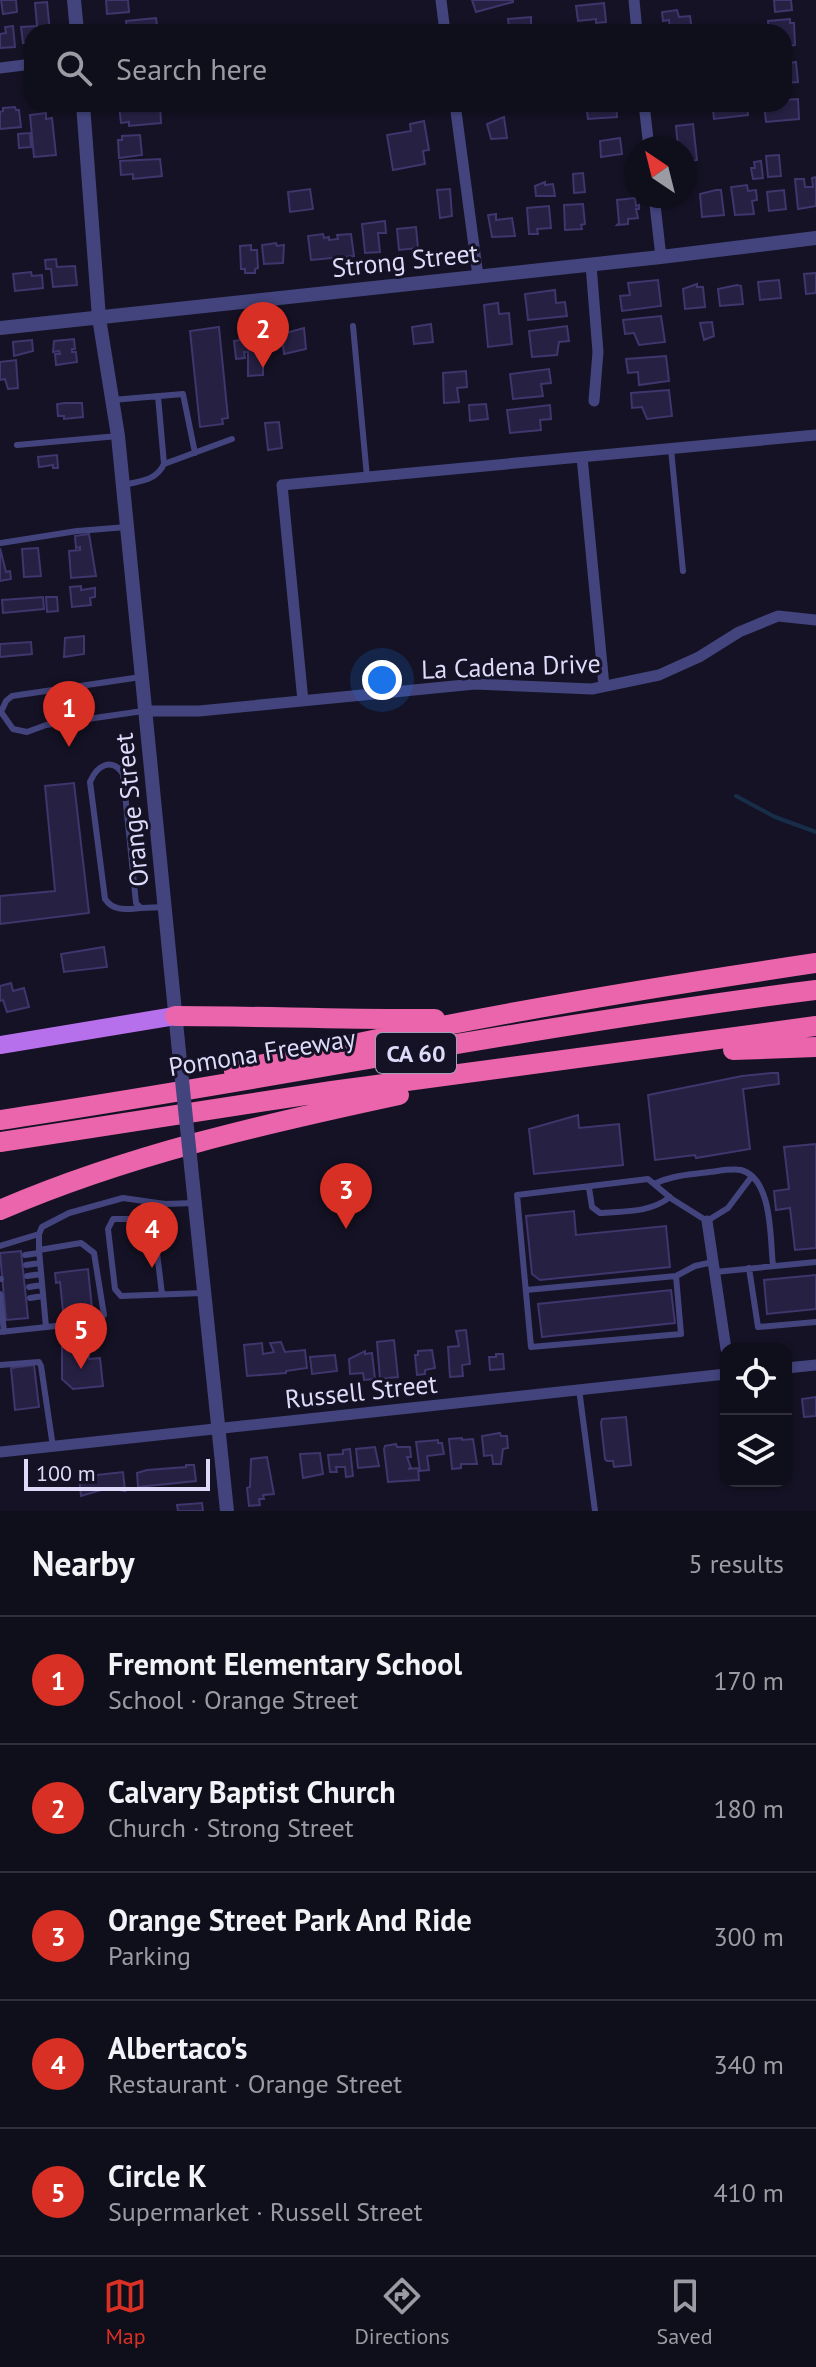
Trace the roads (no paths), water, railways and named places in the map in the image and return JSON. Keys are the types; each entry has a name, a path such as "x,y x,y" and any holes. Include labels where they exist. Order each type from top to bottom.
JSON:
{"highway":[{"path":"86,1107 304,1054 547,1007 816,962"},
{"name":"Pomona Freeway","path":"0,1120 593,1023 816,990"},
{"path":"175,1016 449,1019 547,1007"},
{"name":"Pomona Freeway","path":"0,1142 332,1091 816,1026"},
{"path":"629,1053 816,1047"},
{"path":"0,1210 101,1172 232,1133 534,1065"}],"main road":[{"path":"0,1045 175,1016"}],"street":[{"path":"74,0 76,24"},
{"path":"441,0 444,24"},
{"path":"634,0 636,24"},
{"path":"0,68 24,65"},
{"name":"Orange Street","path":"84,112 99,318 118,436 227,1511"},
{"path":"456,112 478,276"},
{"path":"645,112 648,136"},
{"path":"655,208 661,257"},
{"name":"Strong Street","path":"0,328 816,238"},
{"path":"591,265 598,352 594,401"},
{"path":"303,701 282,485 816,435"},
{"path":"582,457 604,686"},
{"name":"La Cadena Drive","path":"145,711 199,711 475,684 592,689 659,675 699,657 739,632 778,616 816,620"},
{"path":"707,1221 725,1343"},
{"path":"792,1367 816,1365"},
{"name":"Russell Street","path":"0,1452 720,1375"}],"lane":[{"path":"353,326 367,477"},
{"path":"112,400 183,394 195,453"},
{"path":"123,485 153,478 160,473 164,464 158,396"},
{"path":"17,445 118,436"},
{"path":"164,464 232,439"},
{"path":"671,449 683,571"},
{"path":"1,543 127,527"},
{"path":"141,677 12,696 1,712 13,729 27,732 46,725 145,711"},
{"path":"141,908 136,903 123,774 118,766 111,763 101,766 90,782 105,899 110,906 118,909 165,907"},
{"path":"654,1184 667,1178 737,1169 752,1176 760,1184 766,1200 773,1266"},
{"path":"676,1276 681,1334 531,1347 517,1195 648,1179 707,1221 728,1208 752,1176"},
{"path":"589,1188 592,1207 600,1213 651,1209 670,1197"},
{"path":"46,1327 39,1252 42,1227 69,1213 123,1198 165,1204 194,1203"},
{"path":"162,1294 153,1219 165,1204"},
{"path":"153,1219 113,1219 108,1229 115,1289 121,1296 203,1293"},
{"path":"0,1246 39,1234"},
{"path":"25,1255 81,1243 94,1253 104,1315 100,1320 87,1323"},
{"path":"526,1290 676,1276 695,1266 749,1268 816,1262"},
{"path":"26,1265 40,1263"},
{"path":"749,1268 758,1327 816,1322"},
{"path":"27,1276 41,1274"},
{"path":"29,1287 42,1285"},
{"path":"1,1295 2,1332 56,1326"},
{"path":"30,1298 43,1296"},
{"path":"0,1365 39,1362 53,1447"},
{"path":"579,1389 595,1511"}],"waterway":[{"path":"736,796 775,817 816,832"}],"place":[{"name":"Calvary Baptist Church","path":"263,368"},
{"name":"Fremont Elementary School","path":"69,747"},
{"name":"Orange Street Park And Ride","path":"346,1229"},
{"name":"Albertaco's","path":"152,1268"},
{"name":"Circle K","path":"81,1369"}]}
